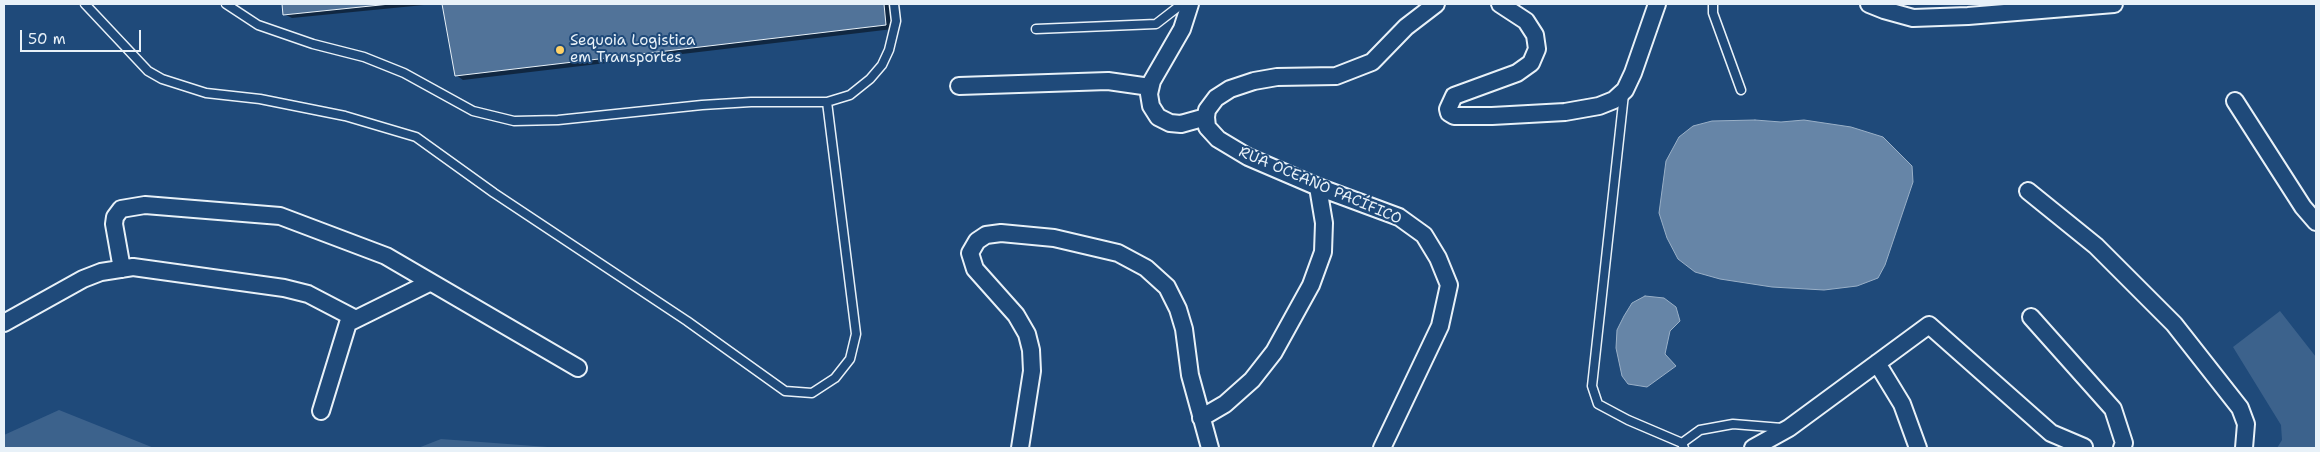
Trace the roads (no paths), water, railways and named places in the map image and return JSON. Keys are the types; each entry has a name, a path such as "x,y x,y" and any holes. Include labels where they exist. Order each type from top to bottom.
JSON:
{"street":[{"path":"1190,4 1182,29 1152,81 1150,88 1150,106 1158,117 1170,123 1181,124 1206,116 1207,110 1216,98 1230,89 1246,83 1277,77 1336,76 1372,62 1406,27 1436,4"},
{"path":"1500,4 1526,21 1535,35 1537,49 1531,63 1518,73 1454,96 1448,105 1449,113 1468,117 1564,112 1599,106 1614,100 1624,90 1633,72 1657,4"},
{"path":"1869,4 1913,18 1968,16 2114,4"},
{"path":"959,86 1108,81 1150,88"},
{"path":"2235,102 2303,206 2316,222"},
{"name":"RUA OCEANO PACÍFICO","path":"1206,116 1207,127 1218,139 1248,157 1318,187 1399,217 1424,235 1438,258 1449,285 1440,326 1382,448"},
{"path":"1201,418 1225,404 1252,380 1274,352 1311,285 1323,252 1324,223 1318,187"},
{"path":"2028,191 2096,246 2180,331 2240,408 2246,424 2244,448"},
{"path":"122,269 115,217 121,209 145,205 280,216 386,256 578,368"},
{"path":"1020,448 1032,371 1028,334 1016,316 975,270 970,253 977,242 986,235 1001,233 1054,238 1089,244 1118,253 1146,268 1166,287 1178,309 1201,418 1210,448"},
{"path":"4,323 83,279 101,272 133,266 284,288 308,294 356,319"},
{"path":"321,411 348,323 431,282"},
{"path":"2031,317 2113,410 2124,443 2122,448"},
{"path":"1753,448 1789,428 1929,325 2051,433 2084,447"},
{"path":"1876,363 1902,404 1918,448"}],"lane":[{"path":"85,4 148,71 162,79 206,93 260,99 345,116 416,137 494,193 630,282 785,391 812,393 835,378 850,359 856,334 827,102"},
{"path":"226,4 258,25 313,44 364,57 404,73 473,111 514,121 558,120 702,105 751,102 827,102 850,95 870,79 882,64 889,50 896,21 894,4"},
{"path":"1036,29 1156,24 1178,7 1190,4"},
{"path":"1713,4 1713,13 1741,90"},
{"path":"1624,90 1592,386 1598,404 1683,446 1700,430 1733,424 1789,428"}],"place":[{"name":"Sequoia Logistica em Transportes","path":"560,50"}]}
